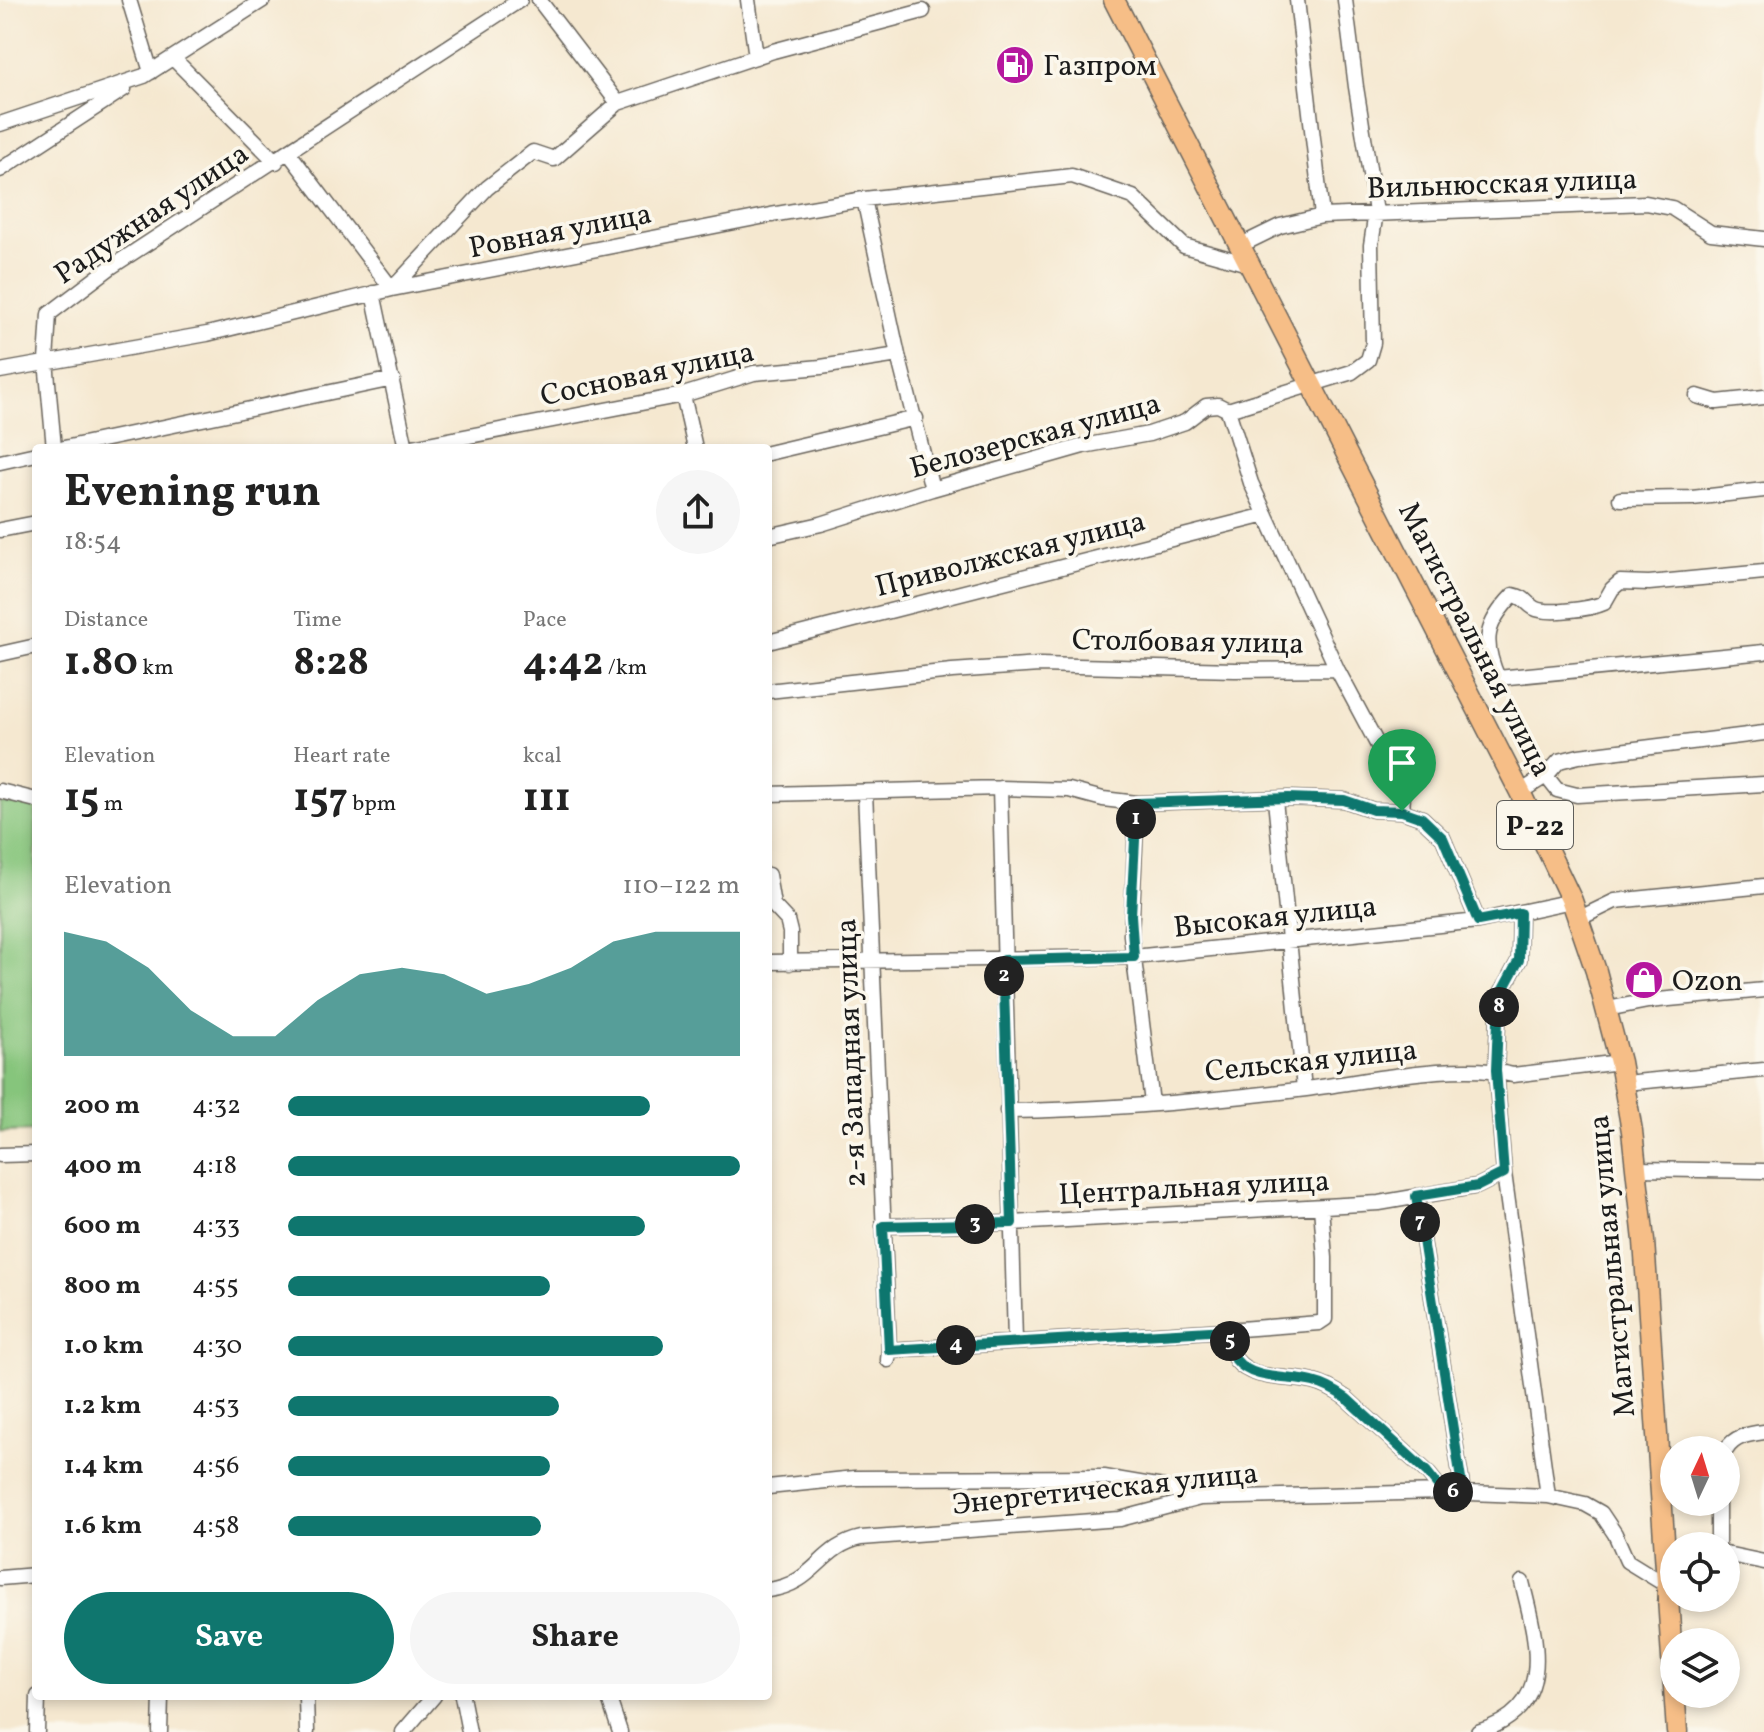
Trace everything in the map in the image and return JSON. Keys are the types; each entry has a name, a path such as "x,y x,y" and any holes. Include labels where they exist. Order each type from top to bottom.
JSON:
{"highway":[{"name":"Магистральная улица","path":"1114,0 1520,792 1575,910 1607,1009 1622,1072 1644,1241 1668,1532"},
{"name":"Магистральная улица","path":"1668,1612 1677,1732"}],"street":[{"path":"129,0 148,74"},
{"path":"0,170 263,0"},
{"path":"282,158 520,0"},
{"path":"539,0 618,103"},
{"path":"748,0 756,57"},
{"path":"1297,0 1322,216"},
{"path":"1345,0 1376,212"},
{"path":"173,58 282,158 392,289 487,188 533,152 554,159 618,103 756,57 923,11"},
{"path":"0,124 148,74"},
{"name":"Радужная улица","path":"54,444 46,361 49,314 111,267 282,158"},
{"name":"Ровная улица","path":"0,371 207,334 392,289 864,199 1072,176 1133,197 1184,246 1244,255"},
{"path":"864,199 898,355 932,489"},
{"name":"Вильнюсская улица","path":"1244,255 1280,226 1322,216 1646,203 1672,208 1711,233 1764,239"},
{"name":"Белозерская улица","path":"772,535 821,524 1083,446 1149,434 1185,422 1206,406 1218,405 1228,410 1352,372 1368,360 1373,343 1371,245 1376,212"},
{"path":"373,293 405,444"},
{"name":"Сосновая улица","path":"427,444 683,395 754,373 898,355"},
{"path":"83,444 393,379"},
{"path":"683,395 694,444"},
{"path":"1697,396 1717,402 1764,397"},
{"path":"1228,410 1251,483 1337,669 1399,785 1403,796 1402,811"},
{"path":"772,452 916,418"},
{"path":"0,462 32,455"},
{"path":"1620,499 1692,498 1764,490"},
{"name":"Приволжская улица","path":"772,641 1266,515"},
{"path":"0,530 32,524"},
{"path":"1764,572 1649,583 1620,582 1598,606 1555,612 1534,608 1524,597 1513,595 1497,612 1487,633 1490,658 1498,678 1509,679 1764,652"},
{"path":"0,654 32,647"},
{"name":"Столбовая улица","path":"772,691 1039,665 1337,669"},
{"path":"1520,792 1546,776 1559,761 1579,756 1764,733"},
{"path":"1546,776 1557,790 1577,795 1764,784"},
{"path":"772,794 1000,788 1069,790 1103,799 1137,803 1288,798 1344,800 1373,810 1402,811 1422,818 1443,838 1478,921"},
{"path":"1000,788 1015,1341 1319,1323 1325,1319 1321,1207"},
{"path":"0,791 32,799"},
{"name":"2-я Западная улица","path":"865,792 889,1355 1015,1341"},
{"path":"1275,800 1304,1089"},
{"path":"1137,803 1131,915 1152,1103"},
{"name":"Высокая улица","path":"772,962 1134,957 1478,921 1520,913 1575,910 1615,901 1764,886"},
{"path":"772,899 773,905 787,920 790,963"},
{"path":"1520,913 1519,960 1499,997 1496,1070 1504,1173 1548,1496"},
{"path":"1607,1009 1648,1001 1764,990"},
{"name":"Сельская улица","path":"1007,1111 1073,1110 1304,1089 1451,1070 1496,1070 1513,1075 1764,1070"},
{"path":"0,1155 32,1154"},
{"path":"1636,1169 1764,1171"},
{"name":"Центральная улица","path":"883,1226 1012,1223 1379,1203 1478,1186 1504,1173"},
{"path":"1416,1196 1463,1492"},
{"path":"1227,1330 1234,1358 1242,1366 1268,1375 1316,1382 1332,1388 1427,1472 1443,1492"},
{"path":"1740,1437 1764,1432"},
{"path":"772,1487 855,1478 1104,1477 1163,1487 1200,1498"},
{"name":"Энергетическая улица","path":"772,1589 792,1585 837,1546 861,1538 1120,1519 1200,1498 1443,1492 1548,1496 1585,1504 1601,1513 1627,1561 1660,1581"},
{"path":"1740,1557 1764,1562"},
{"path":"0,1578 32,1575"},
{"path":"1478,1732 1506,1721 1532,1686 1537,1666 1537,1643 1522,1582"},
{"path":"37,1732 38,1700"},
{"path":"160,1732 161,1700"},
{"path":"306,1700 307,1732"},
{"path":"403,1732 431,1700"},
{"path":"463,1700 469,1732"},
{"path":"609,1700 620,1732"}],"green space":[{"path":"0,803 32,804 32,1131 0,1132"}],"place":[{"name":"Газпром","path":"1015,65"},
{"name":"Ozon","path":"1644,980"}],"route":[{"path":"1288,798 1344,800 1373,810 1402,811 1422,818 1443,838 1478,921 1520,913 1519,960 1499,997 1496,1070 1504,1173 1478,1186 1416,1196 1463,1492 1443,1492 1427,1472 1332,1388 1316,1382 1268,1375 1242,1366 1234,1358 1227,1330 889,1350 883,1226 1012,1223 1003,960 1134,957 1131,915 1137,803 1288,798"}]}
